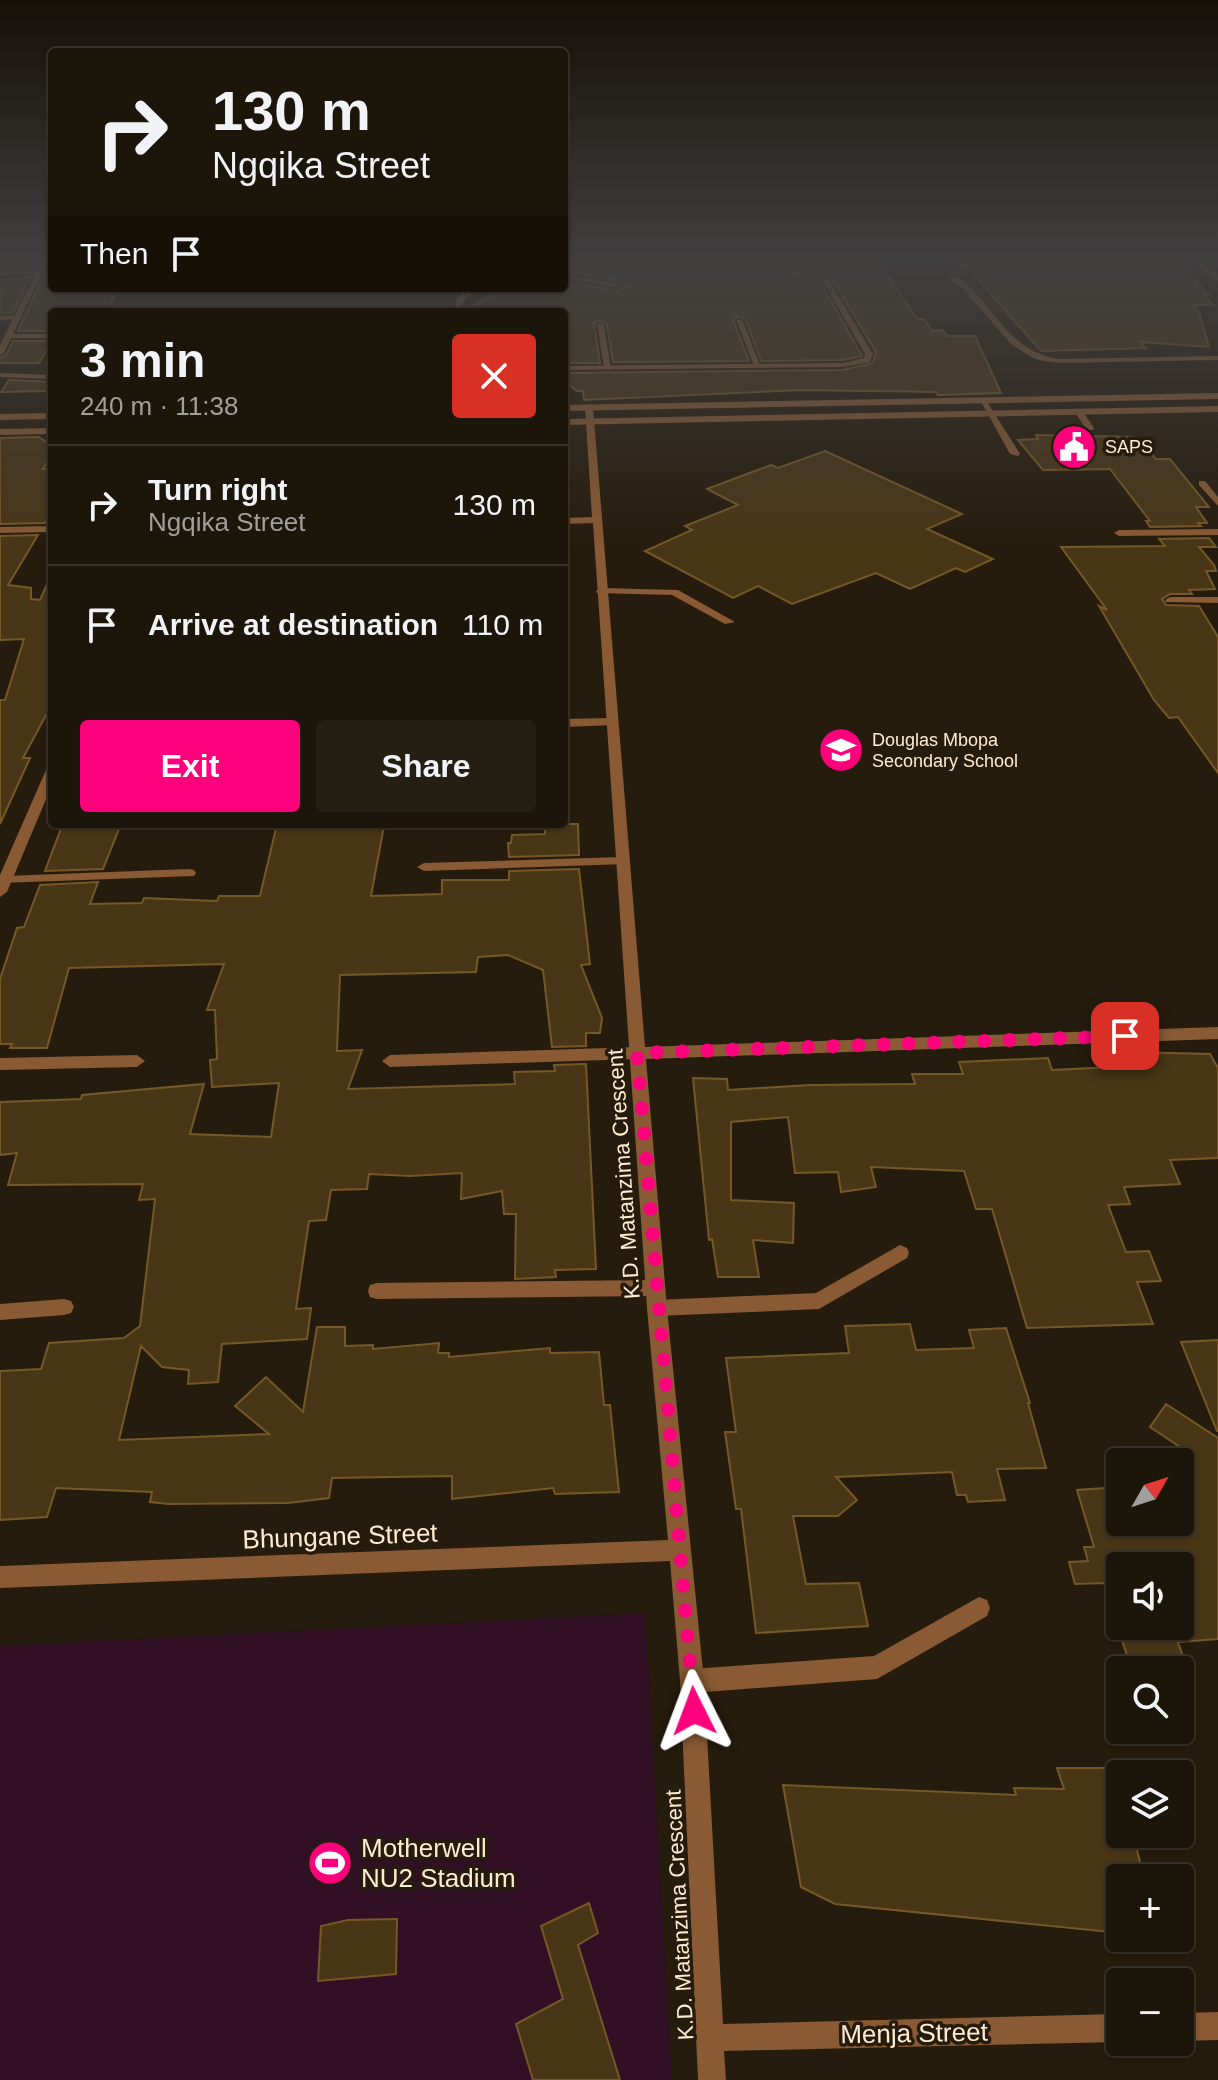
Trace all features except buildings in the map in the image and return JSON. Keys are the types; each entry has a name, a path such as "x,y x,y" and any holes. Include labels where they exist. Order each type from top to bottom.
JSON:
{"street":[{"path":"606,355 608,368"},
{"path":"753,355 758,366"},
{"path":"568,368 854,364 868,355"},
{"path":"1030,355 1060,361 1218,358"},
{"path":"0,375 48,377"},
{"path":"568,421 589,414 982,400 1218,396"},
{"path":"982,400 1015,454"},
{"path":"568,409 589,414 1218,409"},
{"path":"1078,411 1090,428"},
{"name":"K.D. Matanzima Crescent","path":"589,414 656,1298 692,1681 712,2080"},
{"path":"0,417 48,416"},
{"path":"0,432 48,431"},
{"path":"1202,483 1218,503"},
{"path":"568,521 596,520"},
{"path":"0,530 48,529"},
{"path":"1119,533 1218,532"},
{"path":"601,591 674,592 729,622"},
{"path":"1170,600 1218,600"},
{"path":"568,723 611,722"},
{"path":"48,779 2,886 189,873"},
{"path":"424,867 622,861"},
{"path":"390,1061 1218,1033"},
{"path":"0,1064 137,1061"},
{"path":"377,1291 819,1301 900,1253"},
{"path":"0,1312 64,1307"},
{"name":"Bhungane Street","path":"0,1577 681,1550"},
{"path":"692,1681 877,1667 979,1608"},
{"path":"1194,2027 1218,2026"},
{"name":"Menja Street","path":"709,2038 1106,2028"}],"shaded area":[{"name":"Motherwell NU2 Stadium","path":"645,1613 672,2080 0,2080 0,1646"}],"place":[{"name":"SAPS","path":"1074,447"},
{"name":"Douglas Mbopa Secondary School","path":"841,750"},
{"name":"Motherwell NU2 Stadium","path":"330,1863"}],"route":[{"path":"694,1711 637,1053 1125,1036"}]}
